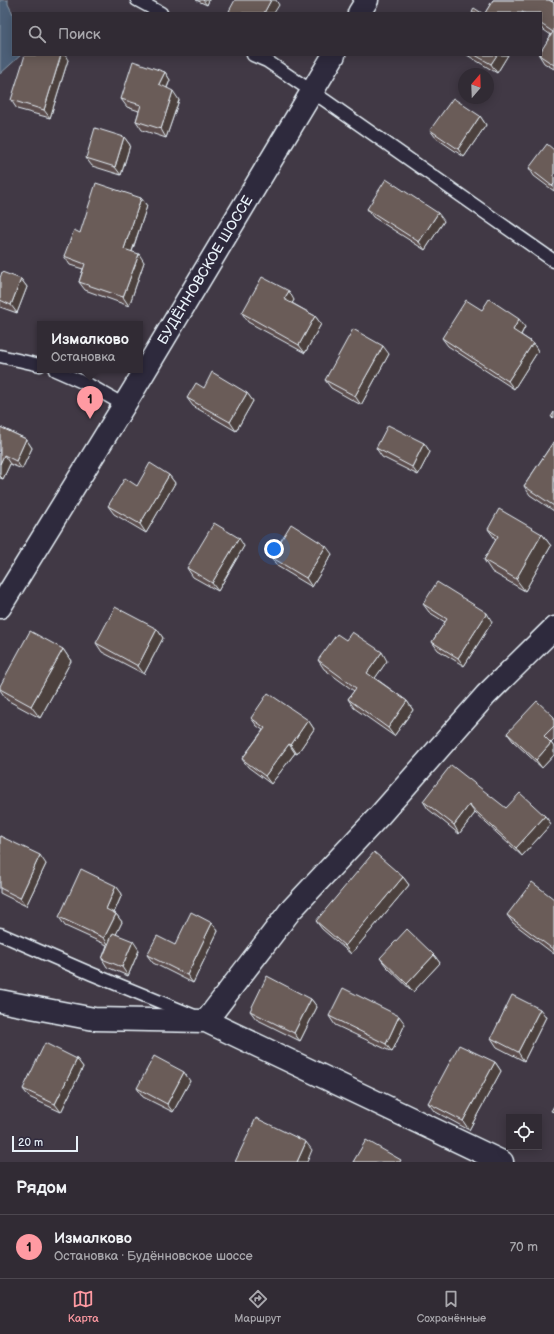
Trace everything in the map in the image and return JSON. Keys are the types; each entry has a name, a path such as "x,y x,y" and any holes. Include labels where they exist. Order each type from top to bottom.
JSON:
{"street":[{"path":"361,12 367,0"},
{"name":"БУДЁННОВСКОЕ ШОССЕ","path":"0,607 124,405 333,56"},
{"path":"206,1021 290,911 380,816 486,695 554,628"},
{"path":"0,1001 94,1019 206,1021 502,1162"}],"lane":[{"path":"137,0 159,12"},
{"path":"255,56 267,62 312,92 554,261"},
{"path":"0,356 37,365"},
{"path":"62,373 89,385 124,405"},
{"path":"0,934 206,1021"}],"water":[{"path":"0,0 8,0 8,4 12,12 12,56 20,56 0,74"}],"building":[{"path":"235,0 271,0 265,12 229,11"},
{"path":"493,0 549,0 554,3 554,65 540,56 542,56 542,49 553,32 542,25 542,12 486,12"},
{"path":"474,8 480,12 472,12"},
{"path":"25,56 61,56 44,110 11,100"},
{"path":"477,56 496,56 491,64"},
{"path":"133,61 165,72 159,84 173,91 161,129 136,121 141,105 121,99"},
{"path":"453,98 458,101 458,104 462,104 480,116 458,149 430,130"},
{"path":"95,128 124,137 115,167 86,158"},
{"path":"547,144 554,150 554,184 552,186 529,168"},
{"path":"386,179 438,213 419,242 367,209"},
{"path":"96,183 141,198 124,249 139,254 123,297 79,282 85,264 64,256 74,230 80,233"},
{"path":"2,272 21,279 11,305 0,300 0,278"},
{"path":"262,277 289,291 284,299 315,316 299,345 242,313"},
{"path":"489,299 519,319 513,330 533,343 508,381 442,338 466,300 482,310"},
{"path":"353,329 383,346 355,396 325,380"},
{"path":"212,372 247,393 230,422 187,398 196,383 204,388"},
{"path":"388,425 424,443 412,467 376,448"},
{"path":"0,427 26,439 16,461 4,455 0,464"},
{"path":"554,441 554,506 524,486"},
{"path":"150,463 169,475 140,524 108,506 125,478 137,486"},
{"path":"499,509 542,534 516,579 484,560 498,536 488,529"},
{"path":"214,523 239,538 212,583 187,568"},
{"path":"291,524 326,546 306,578 271,557"},
{"path":"437,582 487,613 458,658 432,642 447,619 423,604"},
{"path":"115,607 157,629 138,666 96,643"},
{"path":"30,631 63,649 31,706 0,689 0,686"},
{"path":"352,632 382,652 367,673 407,701 388,728 348,699 356,688 318,660 337,634 346,640"},
{"path":"268,693 308,720 291,745 289,744 265,776 242,759 265,728 251,718"},
{"path":"537,701 554,717 554,726 544,736 551,743 536,760 507,733"},
{"path":"451,765 506,808 520,793 545,816 516,848 469,805 454,825 423,801"},
{"path":"0,836 40,855 20,898 0,888"},
{"path":"374,852 403,877 345,946 316,921"},
{"path":"81,869 116,886 106,909 116,914 104,938 59,917"},
{"path":"532,882 554,899 554,950 507,915"},
{"path":"191,912 212,923 187,975 147,955 157,936 175,945"},
{"path":"407,929 434,955 407,984 380,958"},
{"path":"113,933 133,941 122,967 102,959"},
{"path":"267,976 311,999 294,1033 250,1011"},
{"path":"343,988 399,1016 386,1044 329,1016"},
{"path":"512,995 540,1009 518,1052 491,1038"},
{"path":"45,1043 77,1059 55,1104 23,1089"},
{"path":"459,1045 495,1062 463,1121 428,1103"},
{"path":"154,1056 184,1072 167,1104 137,1088"},
{"path":"256,1118 306,1142 297,1162 235,1162"},
{"path":"366,1140 401,1160 400,1162 353,1162"}],"place":[{"name":"Измалково","path":"90,419"}]}
